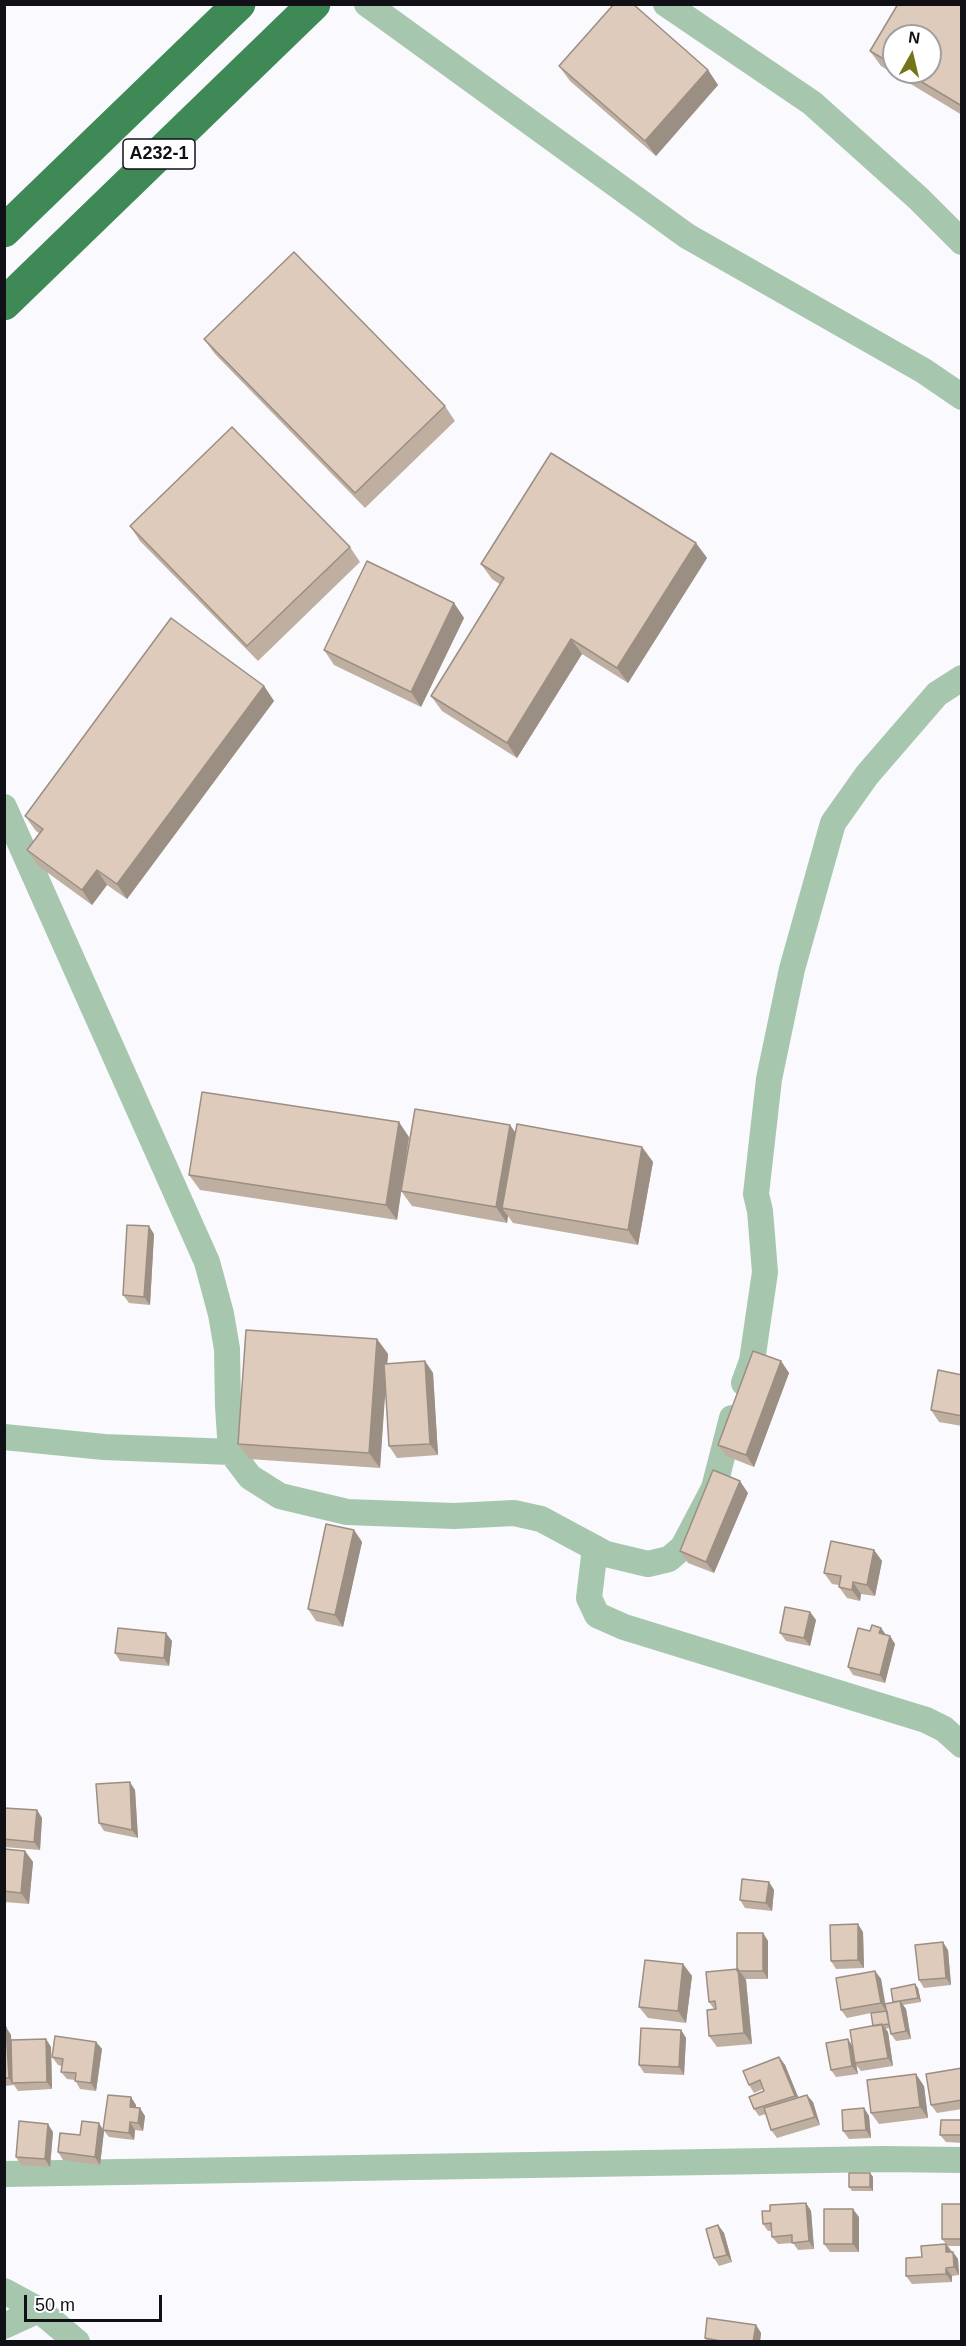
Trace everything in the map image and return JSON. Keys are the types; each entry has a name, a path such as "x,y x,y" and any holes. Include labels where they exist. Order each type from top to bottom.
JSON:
{"highway":[{"name":"A232-1","path":"4,304 314,4"},
{"name":"A232-1","path":"4,231 227,9"}],"street":[{"path":"367,4 687,236 924,371 962,397"},
{"path":"666,4 812,103 918,198 962,242"},
{"path":"4,807 207,1262 221,1314 227,1349 231,1452 250,1477 280,1496 347,1512 454,1516 514,1514 541,1519 606,1554 648,1564 669,1559 683,1547 714,1488 723,1444 752,1361 765,1272 760,1211 756,1194 770,1079 792,969 833,822 867,775 937,694 962,678"},
{"path":"4,1437 104,1447 231,1452"},
{"path":"595,1548 589,1598 597,1615 624,1627 926,1720 944,1729 962,1745"},
{"path":"4,2174 859,2159 962,2160"},
{"path":"4,2291 39,2310 77,2342"},
{"path":"4,2326 39,2310"}],"building":[{"path":"614,4 633,4 708,70 645,141 559,66"},
{"path":"898,4 962,4 962,106 925,84 942,84 942,24 886,24"},
{"path":"882,31 882,58 870,51"},
{"path":"294,252 445,406 355,493 204,339"},
{"path":"232,427 350,547 247,646 130,526"},
{"path":"551,453 696,543 617,668 571,639 507,743 431,696 504,578 481,564"},
{"path":"367,561 454,603 411,692 324,650"},
{"path":"171,618 264,686 117,884 97,870 82,890 27,850 43,829 25,816"},
{"path":"202,1092 399,1122 386,1205 189,1175"},
{"path":"415,1109 510,1125 496,1207 401,1191"},
{"path":"517,1124 642,1147 628,1230 502,1208"},
{"path":"127,1225 149,1226 144,1297 123,1295"},
{"path":"246,1330 377,1339 369,1453 238,1444"},
{"path":"753,1351 781,1361 746,1455 718,1445"},
{"path":"425,1361 430,1444 389,1446 384,1364"},
{"path":"938,1370 962,1375 962,1416 931,1410"},
{"path":"713,1470 740,1481 706,1562 680,1551"},
{"path":"326,1524 354,1530 335,1615 308,1609"},
{"path":"831,1541 874,1550 867,1585 853,1582 852,1590 839,1587 841,1576 824,1573"},
{"path":"785,1607 810,1612 804,1638 780,1633"},
{"path":"872,1625 881,1628 879,1633 890,1636 880,1675 848,1667 858,1628 870,1631"},
{"path":"118,1628 166,1633 164,1658 115,1653"},
{"path":"130,1782 132,1830 99,1823 96,1784"},
{"path":"4,1808 37,1810 34,1842 4,1839"},
{"path":"4,1849 25,1851 21,1893 4,1891"},
{"path":"742,1879 769,1882 766,1903 740,1900"},
{"path":"858,1924 858,1960 831,1961 830,1925"},
{"path":"737,1933 763,1933 763,1971 739,1971 738,1969 737,1971"},
{"path":"943,1942 946,1978 919,1980 915,1945"},
{"path":"645,1960 683,1964 678,2011 639,2007"},
{"path":"738,1969 744,2033 709,2036 707,2010 716,2009 715,2001 709,2002 706,1972"},
{"path":"875,1971 881,2003 841,2010 836,1978"},
{"path":"915,1984 918,1998 893,2002 891,1989"},
{"path":"900,2001 906,2031 891,2034 885,2004"},
{"path":"887,2011 889,2024 873,2026 871,2013"},
{"path":"882,2024 888,2058 855,2063 850,2030"},
{"path":"4,2027 6,2027 9,2078 4,2078"},
{"path":"641,2028 681,2030 679,2067 639,2065"},
{"path":"55,2036 96,2042 91,2083 75,2081 76,2073 61,2072 63,2059 52,2057"},
{"path":"46,2039 47,2082 12,2083 11,2040"},
{"path":"848,2039 852,2066 831,2070 826,2043"},
{"path":"779,2057 795,2096 754,2109 749,2097 764,2091 760,2080 749,2085 743,2071"},
{"path":"962,2068 962,2100 931,2105 926,2074"},
{"path":"916,2074 920,2107 871,2113 867,2080"},
{"path":"108,2095 131,2097 130,2107 140,2108 138,2123 130,2122 129,2133 103,2130"},
{"path":"807,2095 815,2117 771,2130 764,2108"},
{"path":"864,2108 866,2130 843,2131 842,2110"},
{"path":"941,2120 962,2120 962,2135 940,2135"},
{"path":"19,2121 48,2124 45,2159 16,2157"},
{"path":"82,2121 99,2123 95,2157 58,2152 60,2133 80,2135"},
{"path":"849,2173 870,2173 870,2187 849,2187"},
{"path":"806,2203 809,2241 792,2243 792,2235 772,2237 771,2223 763,2224 762,2211 770,2211 770,2205"},
{"path":"942,2204 962,2204 962,2239 942,2239"},
{"path":"824,2209 853,2209 853,2244 824,2244"},
{"path":"718,2225 727,2255 714,2258 706,2229"},
{"path":"946,2244 946,2252 953,2252 954,2267 946,2268 946,2274 906,2276 906,2258 922,2257 921,2246"},
{"path":"707,2318 756,2325 753,2342 726,2342 705,2338"}]}
